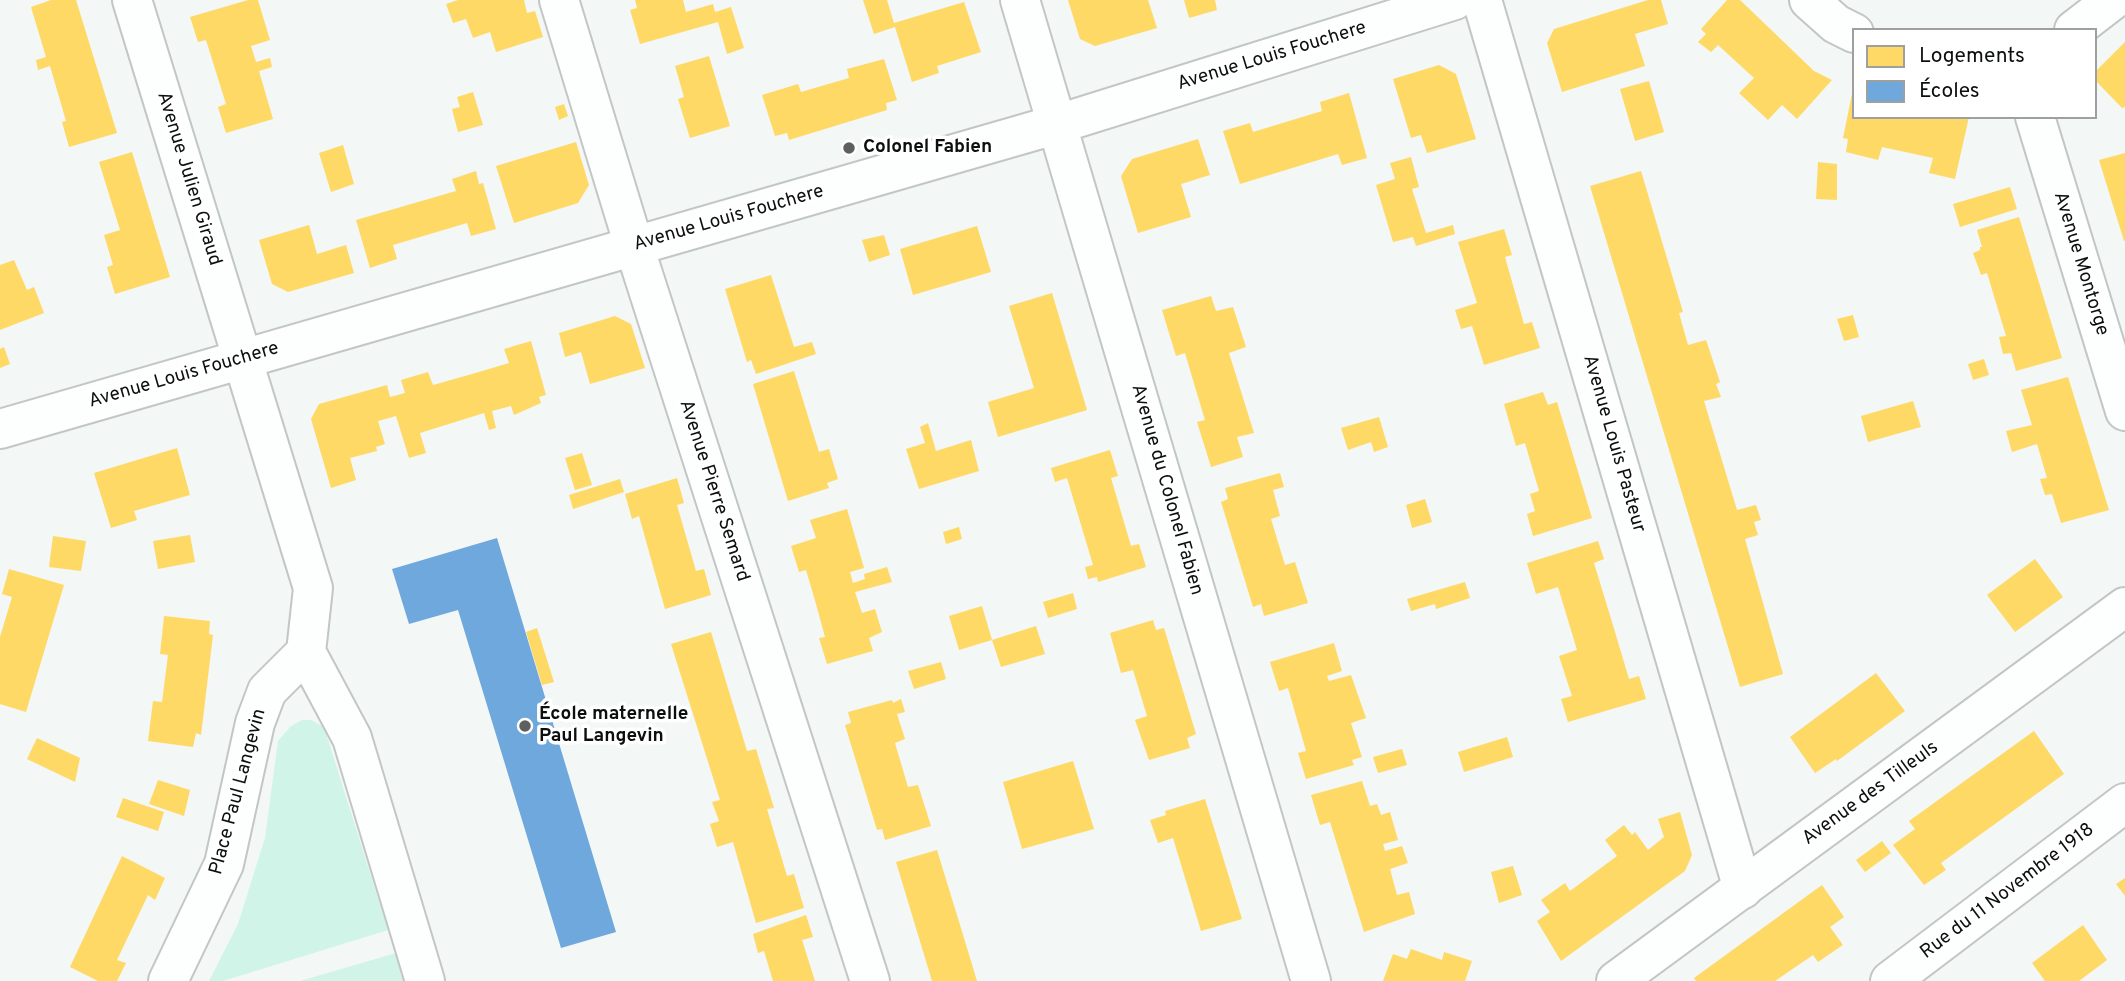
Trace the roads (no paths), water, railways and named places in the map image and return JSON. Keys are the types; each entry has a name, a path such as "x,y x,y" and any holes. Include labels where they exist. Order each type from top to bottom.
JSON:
{"street":[{"name":"Avenue Julien Giraud","path":"132,0 244,359"},
{"name":"Avenue Pierre Semard","path":"559,0 634,246 870,981"},
{"name":"Avenue du Colonel Fabien","path":"1020,0 1311,981"},
{"name":"Avenue Louis Fouchere","path":"0,429 1058,124 1455,0"},
{"name":"Avenue Louis Pasteur","path":"1482,0 1743,889"},
{"path":"1809,0 1836,24 1852,32"},
{"path":"2077,28 2113,0"},
{"name":"Avenue Montorge","path":"2036,119 2125,411"},
{"path":"244,359 313,588 306,652 352,738 425,981"},
{"name":"Avenue des Tilleuls","path":"1616,981 2125,607"},
{"name":"Place Paul Langevin","path":"168,981 224,864 255,720 267,691 306,652"},
{"name":"Rue du 11 Novembre 1918","path":"1890,981 2125,803"}],"place":[{"name":"Colonel Fabien","path":"849,148"},
{"name":"École maternelle Paul Langevin","path":"525,726"}]}
